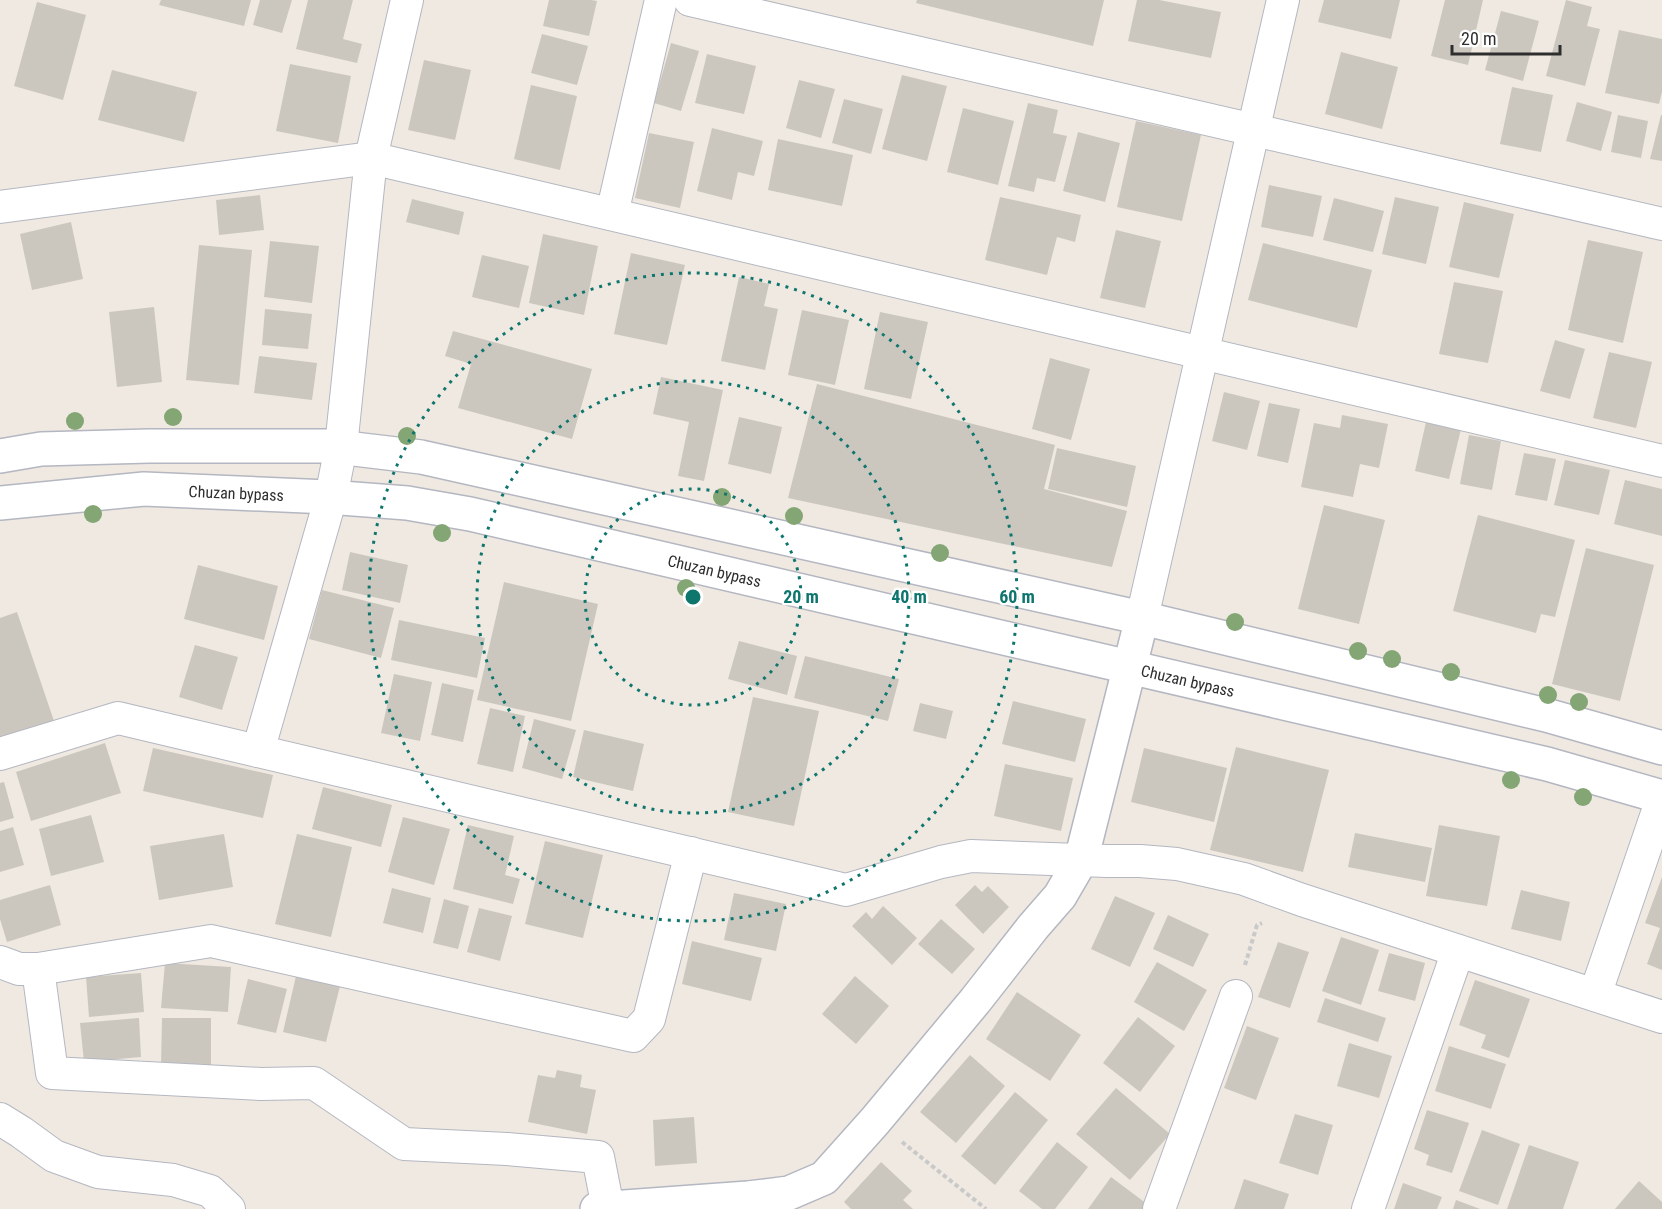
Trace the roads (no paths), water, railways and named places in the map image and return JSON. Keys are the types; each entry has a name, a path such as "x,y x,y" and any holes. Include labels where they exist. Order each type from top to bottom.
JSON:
{"street":[{"path":"258,751 331,497 341,447 371,158 407,0"},
{"path":"612,214 661,0"},
{"path":"690,0 1662,224"},
{"path":"38,969 52,1073 250,1083 314,1083 404,1144 507,1149 598,1157 603,1209 789,1193 824,1178 875,1121 1060,896 1081,860 1131,668 1283,0"},
{"path":"0,207 371,158 1662,460"},
{"path":"0,456 41,449 149,446 329,446 421,457 1142,618 1546,716 1662,748"},
{"name":"Chuzan bypass","path":"0,503 144,489 331,497 407,503 470,514 1547,764 1662,798"},
{"path":"0,754 118,718 846,890 941,862 971,856 1177,864 1244,879 1662,1017"},
{"path":"1595,995 1662,798"},
{"path":"0,962 19,969 38,969 212,941 633,1036 649,1019 691,853"},
{"path":"1368,1209 1458,951"},
{"path":"1159,1209 1236,996"},
{"path":"0,1119 54,1156 98,1172 173,1180 210,1191 229,1209"}]}
